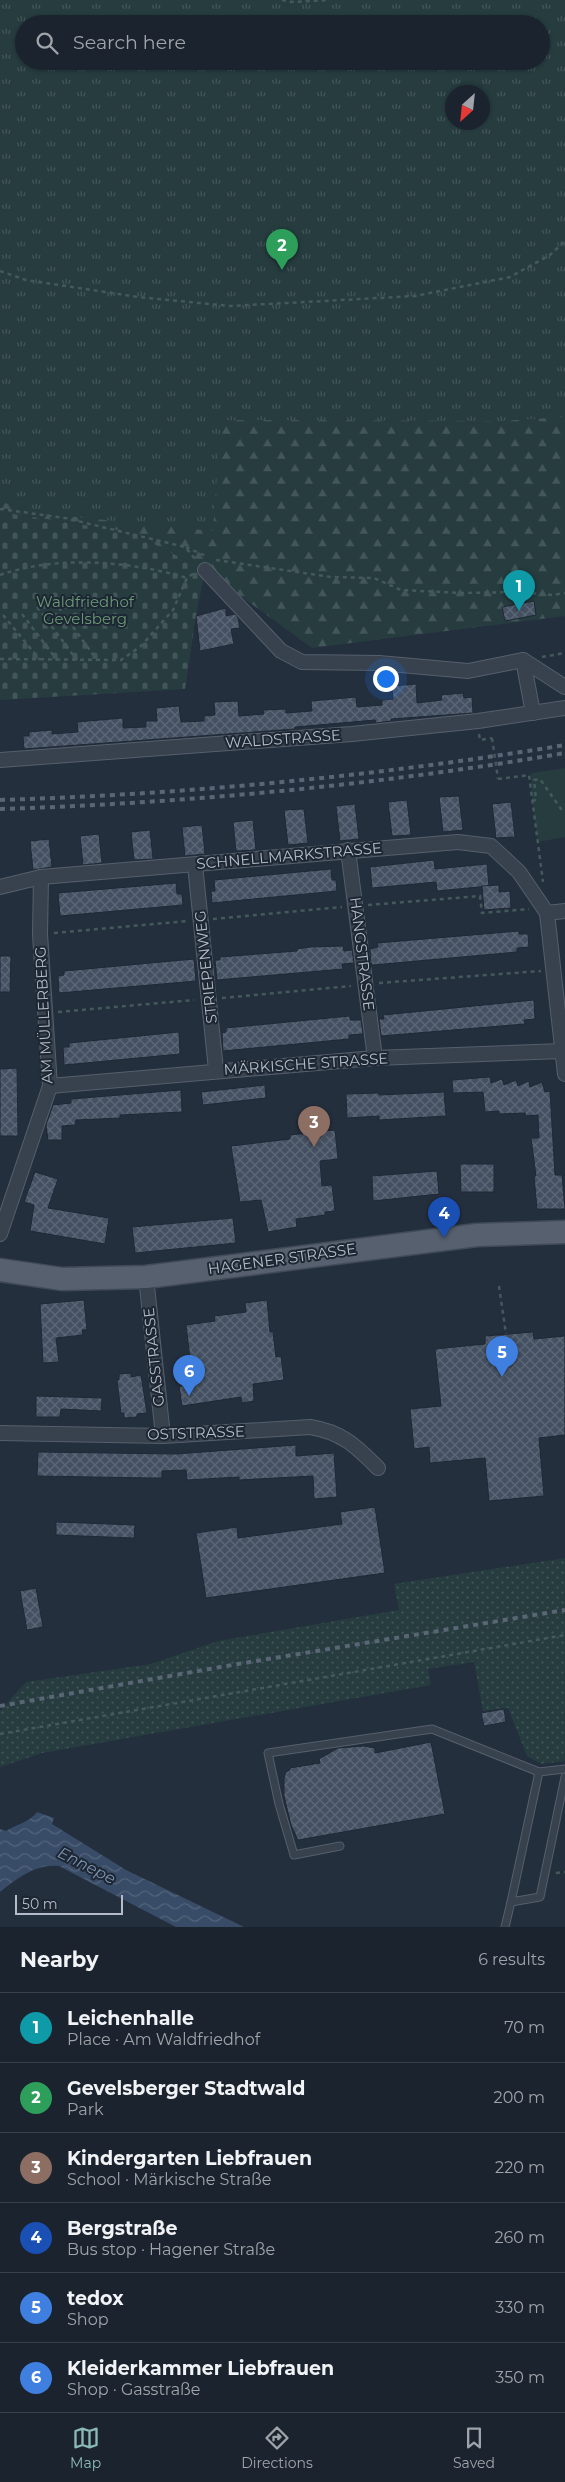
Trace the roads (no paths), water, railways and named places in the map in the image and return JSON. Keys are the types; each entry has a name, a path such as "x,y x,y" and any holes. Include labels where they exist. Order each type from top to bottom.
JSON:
{"main road":[{"name":"HAGENER STRASSE","path":"0,1270 62,1279 146,1277 444,1238 565,1232"}],"street":[{"path":"205,570 281,651 302,662 379,664 468,671 523,660 565,688"},
{"path":"523,660 533,713"},
{"name":"WALDSTRASSE","path":"0,760 361,733 565,708"},
{"name":"SCHNELLMARKSTRASSE","path":"0,887 41,877 458,842 491,846 519,872 547,913"},
{"name":"HANGSTRASSE","path":"348,850 367,984 375,1058"},
{"name":"STRIEPENWEG","path":"194,865 210,999 216,1070"},
{"name":"AM MÜLLERBERG","path":"0,1234 50,1086 40,934 41,877"},
{"path":"564,1063 547,913 565,911"},
{"name":"MÄRKISCHE STRASSE","path":"50,1086 216,1070 375,1058 564,1063"},
{"name":"GASSTRASSE","path":"146,1277 163,1436"},
{"name":"OSTSTRASSE","path":"0,1433 163,1436 310,1428 325,1430 350,1441 378,1468"}],"lane":[{"path":"340,1846 294,1855 279,1804 268,1753 432,1729 538,1772 565,1769"},
{"path":"505,1927 538,1772"},
{"path":"511,1902 540,1897 565,1777"}],"water":[{"name":"Ennepe","path":"37,1812 54,1818 52,1824 126,1870 244,1927 176,1927 59,1866 42,1867 27,1873 0,1892 0,1829 6,1831 27,1821"}],"railway":[{"path":"0,800 142,793 284,782 425,766 565,745"},
{"path":"0,809 142,802 283,791 424,774 565,753"},
{"path":"0,1706 232,1665 565,1610"}],"place":[{"name":"Gevelsberger Stadtwald","path":"282,270"},
{"name":"Leichenhalle","path":"519,611"},
{"name":"Kindergarten Liebfrauen","path":"314,1147"},
{"name":"Bergstraße","path":"444,1238"},
{"name":"tedox","path":"502,1377"},
{"name":"Kleiderkammer Liebfrauen","path":"189,1396"}],"park label":[{"name":"Waldfriedhof Gevelsberg","path":"85,610"}]}
